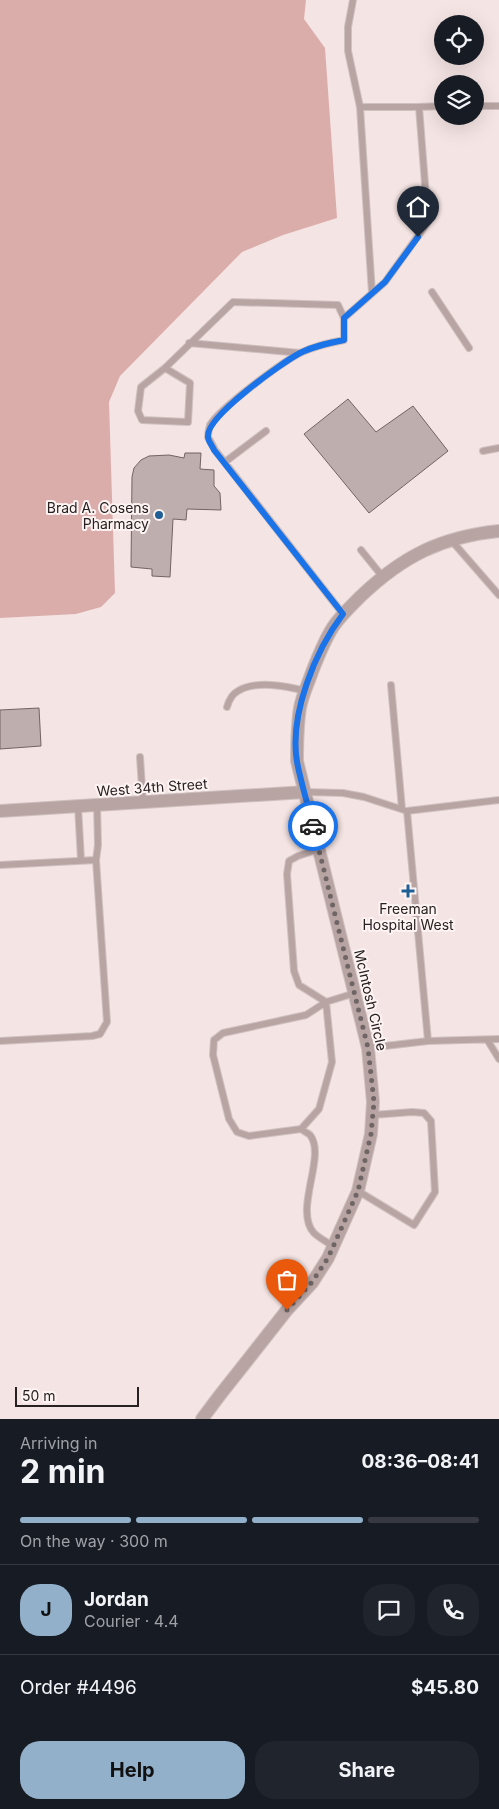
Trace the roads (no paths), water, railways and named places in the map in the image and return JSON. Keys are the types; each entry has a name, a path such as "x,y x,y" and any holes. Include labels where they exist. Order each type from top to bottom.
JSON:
{"street":[{"name":"McIntosh Circle","path":"202,1419 287,1310 312,1282 328,1258 358,1191 371,1134 373,1115 372,1072 368,1048 297,761 300,706 305,691 320,650 332,628 343,614 382,576 409,558 438,544 472,534 499,531"},
{"name":"West 34th Street","path":"0,811 305,792"}],"lane":[{"path":"353,0 348,27 348,51 360,107 372,293"},
{"path":"360,107 434,106"},
{"path":"484,106 499,106"},
{"path":"344,318 385,282 428,222 420,107"},
{"path":"432,292 469,348"},
{"path":"165,368 190,383 188,422 142,420 138,411 141,387 165,368 189,342 233,302 338,305 344,318 344,340 300,353 256,384 227,407 210,426 208,437 214,450 343,614"},
{"path":"189,342 300,353"},
{"path":"225,462 266,431"},
{"path":"483,451 499,448"},
{"path":"451,540 499,595"},
{"path":"361,550 382,576"},
{"path":"226,707 231,697 238,691 251,685 287,686 305,691"},
{"path":"391,685 428,1041"},
{"path":"140,757 144,803"},
{"path":"305,792 364,796 404,810 499,800"},
{"path":"0,1041 92,1036 100,1034 104,1030 107,1022 96,860 98,845 97,805"},
{"path":"78,806 81,860"},
{"path":"319,849 298,856 289,862 287,874 294,971 300,986 326,1002"},
{"path":"0,865 96,860"},
{"path":"326,1002 332,1062 319,1109 301,1129 249,1136 237,1132 229,1119 213,1055 214,1040 223,1033 306,1015 326,1002 355,993"},
{"path":"368,1048 428,1041 499,1039"},
{"path":"488,1040 499,1059"},
{"path":"358,1191 414,1225 435,1192 431,1121 424,1113 373,1115"},
{"path":"301,1129 311,1136 315,1148 308,1190 308,1217 313,1232 333,1246"}],"place":[{"name":"Brad A. Cosens Pharmacy","path":"159,515"},
{"name":"Freeman Hospital West","path":"408,891"}]}
